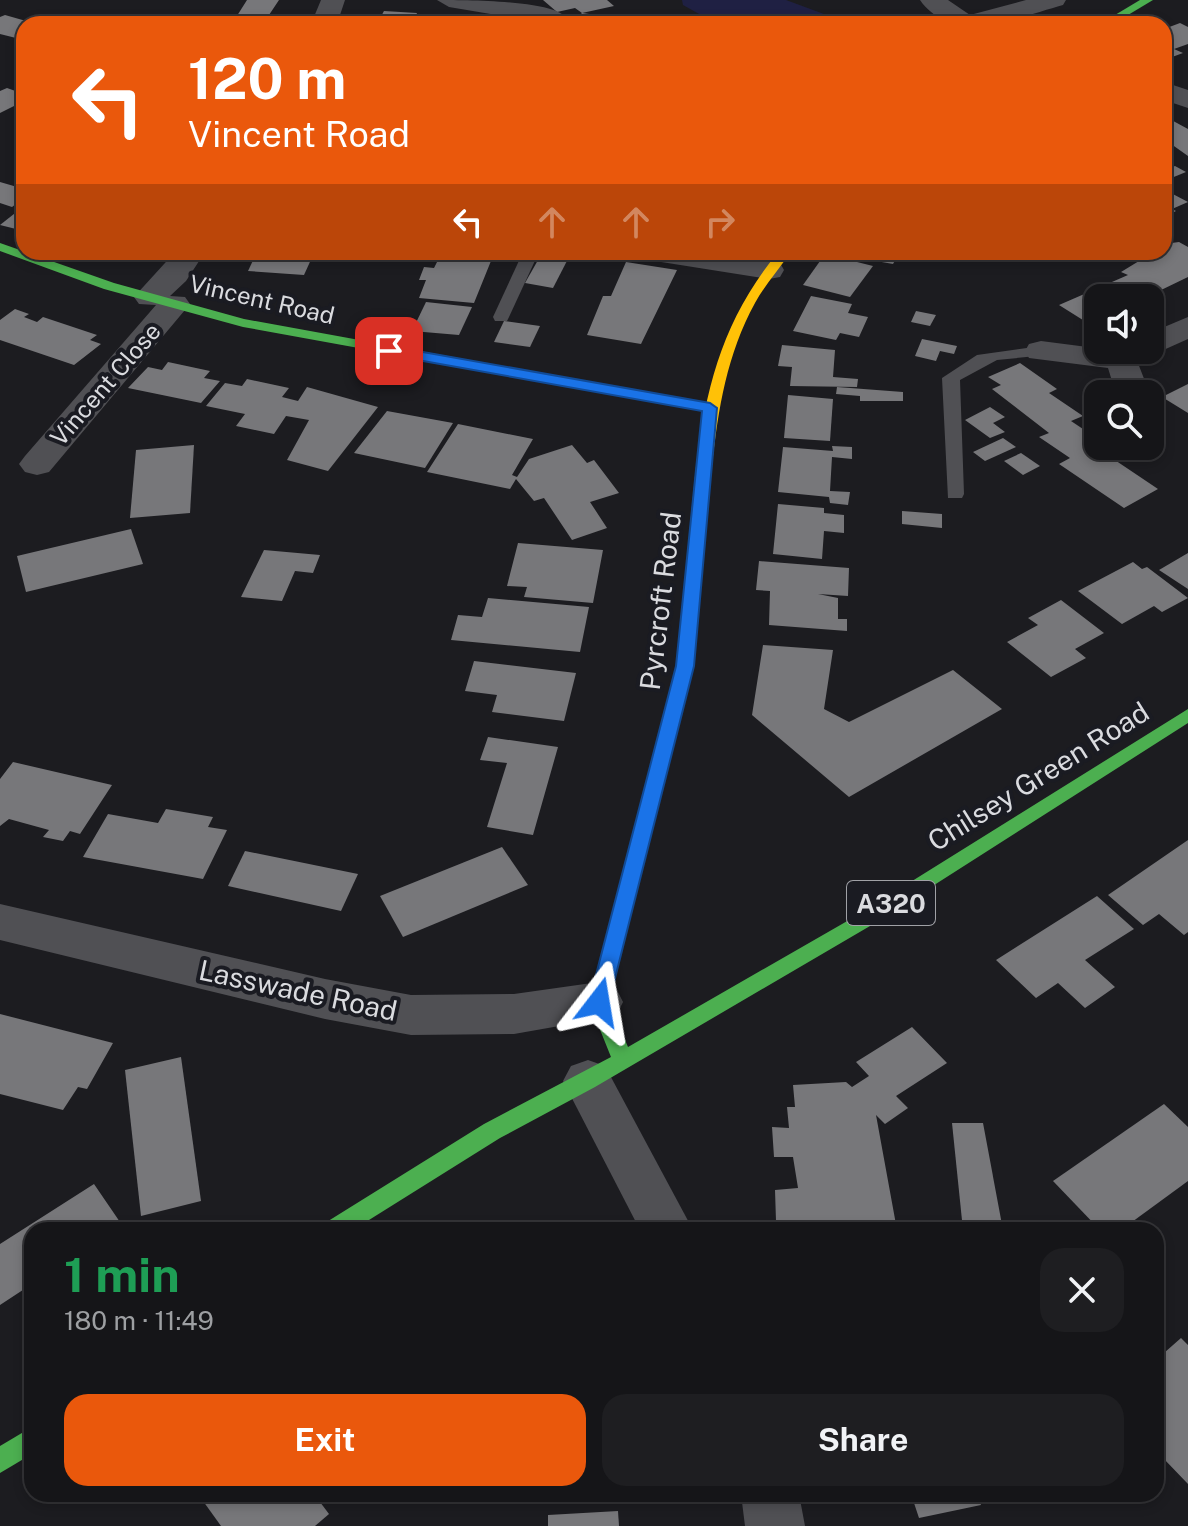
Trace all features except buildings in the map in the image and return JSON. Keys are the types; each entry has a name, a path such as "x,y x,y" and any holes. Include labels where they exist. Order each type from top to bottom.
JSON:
{"street":[{"path":"449,0 547,16"},
{"path":"932,0 955,16"},
{"path":"995,16 1054,0"},
{"path":"1119,16 1148,0"},
{"name":"Vincent Road","path":"39,260 162,301 243,323 710,408"},
{"name":"Vincent Close","path":"37,464 162,301 185,260"},
{"name":"Pyrcroft Road","path":"599,1002 685,666 710,408 727,346 756,285 777,261"},
{"path":"1164,339 1188,327"},
{"path":"1041,351 1084,351"},
{"name":"Chilsey Green Road","path":"606,1070 863,921 1188,715"},
{"name":"Lasswade Road","path":"0,922 325,999 411,1015 514,1014 599,1002"},
{"path":"599,1002 606,1070 664,1222"},
{"name":"A320","path":"346,1222 492,1131 606,1070"},
{"path":"0,1461 24,1444"},
{"path":"771,1502 775,1526"}],"lane":[{"path":"501,317 527,260"},
{"path":"955,494 951,378 974,361 996,353 1041,351"}],"shaded area":[{"path":"682,0 786,0 829,16 703,16 683,5"}],"traffic: fast":[{"path":"1119,16 1148,0"},
{"path":"0,247 16,253"},
{"path":"36,260 109,286 243,323 710,408"},
{"path":"623,1060 599,1002 685,666 704,466"},
{"path":"346,1222 492,1131 588,1081 863,921 1188,715"},
{"path":"0,1461 24,1444"}],"traffic: slow":[{"path":"704,466 712,406 726,352 749,301 779,260"}],"route":[{"path":"389,351 710,408 685,666 599,1002"}]}
